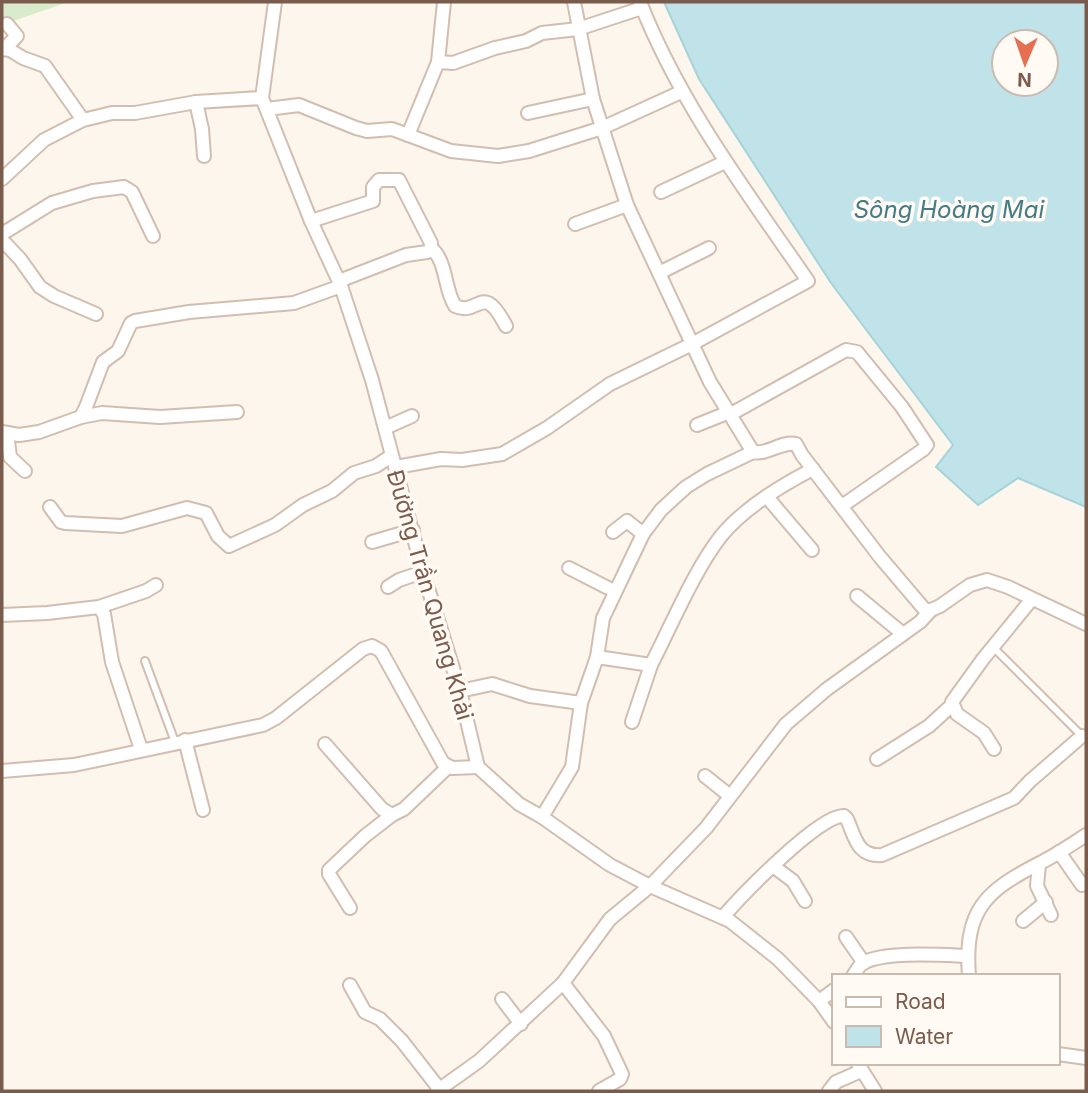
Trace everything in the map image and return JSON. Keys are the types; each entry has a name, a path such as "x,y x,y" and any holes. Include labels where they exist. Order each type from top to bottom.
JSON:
{"street":[{"name":"Đường Trần Quang Khải","path":"275,2 265,103 311,220 340,283 372,380 423,572 460,691 478,767"},
{"path":"408,135 438,62 444,2"},
{"path":"574,2 593,99 627,205 722,404 730,412 752,452"},
{"path":"50,507 61,522 114,527 191,508 206,513 218,536 229,546 275,525 303,505 331,491 354,473 394,462 463,460 502,454 547,428 610,384 692,344 808,281 725,162 681,92 641,5 578,29 542,33 526,41 495,48 453,63 438,62"},
{"path":"7,24 17,36 3,49 45,66 83,120"},
{"path":"2,179 44,140 83,120 112,113 135,113 197,102 299,105 367,131 392,129 451,151 498,156 529,151 602,128 681,92"},
{"path":"528,113 593,99"},
{"path":"197,102 204,156"},
{"path":"661,192 725,162"},
{"path":"311,220 373,201 373,187 379,180 399,180 431,243 431,248 438,254 449,295 455,306 465,309 481,302 491,303 506,326"},
{"path":"2,234 52,203 93,191 124,187 132,192 153,236"},
{"path":"575,224 627,205"},
{"path":"2,240 40,287 96,314"},
{"path":"80,417 103,362 117,351 131,323 135,321 202,310 294,303 406,255 427,252 431,248"},
{"path":"659,273 709,248"},
{"path":"697,425 730,412 846,350 857,352 902,407 927,445 842,506"},
{"path":"25,471 10,457 4,433 19,435 39,432 80,417 102,413 160,418 237,412"},
{"path":"385,428 411,416"},
{"path":"542,817 572,766 581,703 597,657 603,618 614,591 643,534 661,510 706,474 752,452 759,453 788,443 796,444 920,606 931,610"},
{"path":"632,722 651,665 717,542 729,527 767,497 813,469"},
{"path":"767,497 813,550"},
{"path":"613,532 627,520 643,534"},
{"path":"372,542 413,530"},
{"path":"569,568 614,591"},
{"path":"388,587 423,572"},
{"path":"350,985 365,1012 380,1019 402,1041 439,1091 479,1060 563,984 610,919 650,887 706,828 786,724 827,689 849,676 920,622 931,610 979,581 995,582 1086,624"},
{"path":"2,615 99,607 146,592 156,584"},
{"path":"857,596 903,634"},
{"path":"877,760 929,726 952,705 956,695 1032,599"},
{"path":"99,607 104,614 112,662 141,749"},
{"path":"2,771 74,765 268,723 363,649 372,646 382,651 443,763 448,766 478,767 519,804 610,864 650,887 723,917 778,958 819,1001 832,1019"},
{"path":"597,657 651,665"},
{"path":"460,691 492,684 530,696 581,703"},
{"path":"952,705 957,714 984,733 994,749"},
{"path":"723,917 752,883 801,841 838,815 847,819 858,848 868,854 882,855 1014,798 1082,736"},
{"path":"180,741 203,810"},
{"path":"325,744 382,808 392,815"},
{"path":"351,908 329,870 365,836 404,809 448,766"},
{"path":"705,776 730,796"},
{"path":"969,974 968,956 976,916 987,897 1005,881 1086,835"},
{"path":"1059,852 1082,885"},
{"path":"1039,864 1036,882 1051,915"},
{"path":"774,866 793,881 805,901"},
{"path":"1023,921 1046,902"},
{"path":"846,937 864,963"},
{"path":"855,974 864,963 898,956 968,956"},
{"path":"563,984 604,1036 622,1074 620,1079 599,1091"},
{"path":"819,1001 832,991"},
{"path":"502,999 520,1024"},
{"path":"1060,1054 1086,1056"},
{"path":"829,1091 836,1082 859,1067 875,1091"}],"lane":[{"path":"993,647 1082,736"},
{"path":"145,661 180,741"}],"green space":[{"path":"2,2 68,2 2,25"}],"water":[{"name":"Sông Hoàng Mai","path":"664,2 1086,2 1086,507 1018,478 978,505 936,467 953,445 831,283 699,79"}]}
